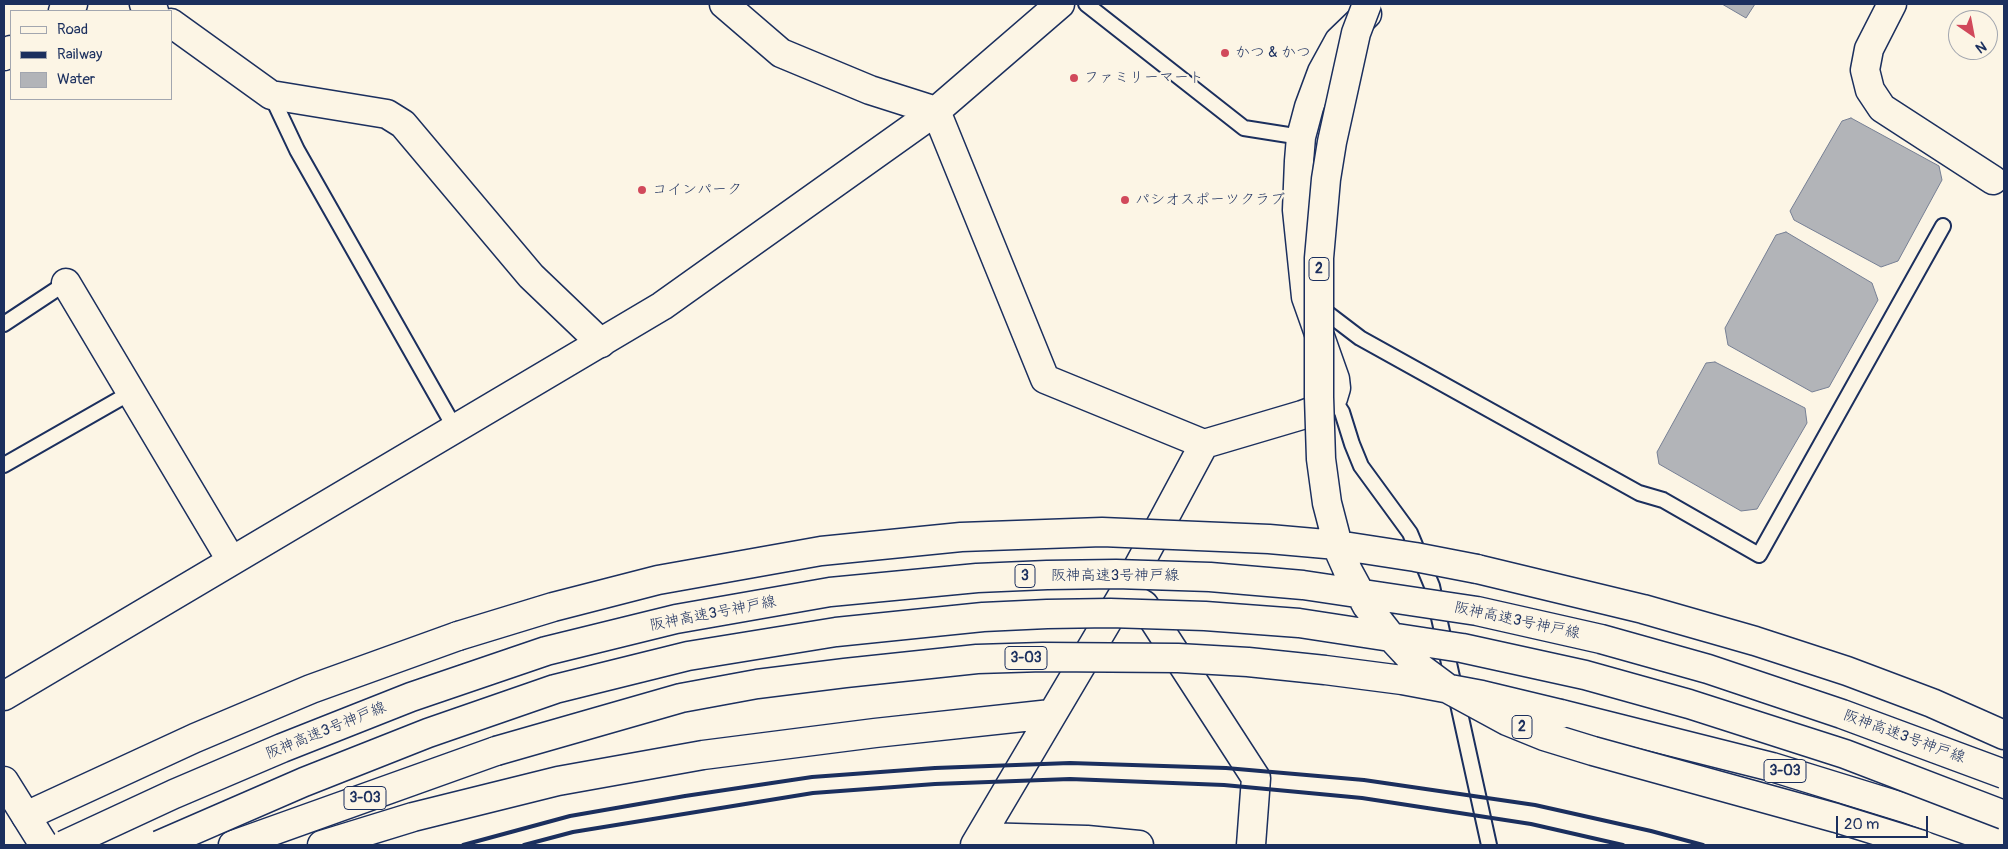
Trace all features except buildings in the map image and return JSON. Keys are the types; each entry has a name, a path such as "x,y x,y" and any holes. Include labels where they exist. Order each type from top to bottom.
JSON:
{"main road":[{"path":"724,4 781,53 870,90 936,111"},
{"path":"4,696 231,560 456,430 662,306 936,111 1060,4"},
{"name":"2","path":"1367,4 1356,33 1326,178 1319,258 1318,397 1321,459 1329,511 1348,571 1367,606 1392,638 1419,667 1450,690 1507,721 1544,736 1593,751 1836,818 1922,845"},
{"path":"936,111 1045,379 1204,444 1302,415 1318,409 1333,398 1336,379 1306,297 1297,210 1302,137 1308,107 1322,72 1339,41 1379,4"},
{"path":"1892,4 1869,49 1865,70 1870,90 1882,108 1993,180"},
{"path":"172,24 271,95 387,114 403,124 531,276 602,342"},
{"path":"66,283 231,560"},
{"path":"977,841 1124,593 1204,444"},
{"path":"26,816 195,738 311,689 458,636 658,580 821,551 961,537 1102,532 1201,535 1337,545 1415,557 1477,569 1643,609 1755,641 1847,671 1932,703 2004,736"},
{"name":"阪神高速3号神戸線","path":"64,845 174,794 291,744 411,697 546,651 676,619 830,592 977,578 1047,575 1116,574 1210,577 1303,585 1477,610 1601,639 1708,669 1842,714 2004,774"},
{"path":"1124,593 1144,605 1256,778 1251,845"},
{"path":"159,845 304,782 428,733 555,689 688,656 836,632 983,616 1047,614 1110,613 1205,616 1300,623 1462,648 1586,675 1689,704 1845,754 2004,815"},
{"name":"3-03","path":"233,845 496,751 681,698 757,684 845,673 977,660 1090,656 1248,662 1402,680 1482,695 1772,767 1905,808 2004,843"},
{"path":"322,845 413,817 558,781 703,755 875,733 1051,714"},
{"path":"4,780 44,845"},
{"path":"977,841 1087,840 1139,845"}],"lane":[{"path":"1086,4 1244,128 1302,137"},
{"path":"271,95 297,150 456,430"},
{"path":"1306,297 1360,338 1639,493 1663,500 1759,555 1943,226"},
{"path":"4,324 66,283"},
{"path":"4,465 130,393"},
{"path":"1333,398 1342,412 1361,466 1410,533 1432,586 1489,845"}],"water":[{"path":"1722,4 1755,4 1746,18"},
{"path":"1851,118 1939,166 1942,180 1898,261 1881,267 1794,220 1790,211 1842,121"},
{"path":"1786,232 1872,283 1878,300 1829,387 1812,392 1728,345 1725,328 1776,235"},
{"path":"1715,362 1805,408 1807,423 1757,509 1741,511 1659,464 1657,452 1706,363"}],"railway":[{"path":"463,845 570,816 812,777 935,768 1070,763 1226,768 1364,780 1535,805 1651,831 1703,845"},
{"path":"524,845 573,832 813,793 935,784 1070,779 1224,785 1362,798 1531,824 1623,845"}],"place":[{"name":"かつ & かつ","path":"1225,53"},
{"name":"ファミリーマート","path":"1074,78"},
{"name":"コインパーク","path":"642,190"},
{"name":"パシオスポーツクラブ","path":"1125,200"}]}
